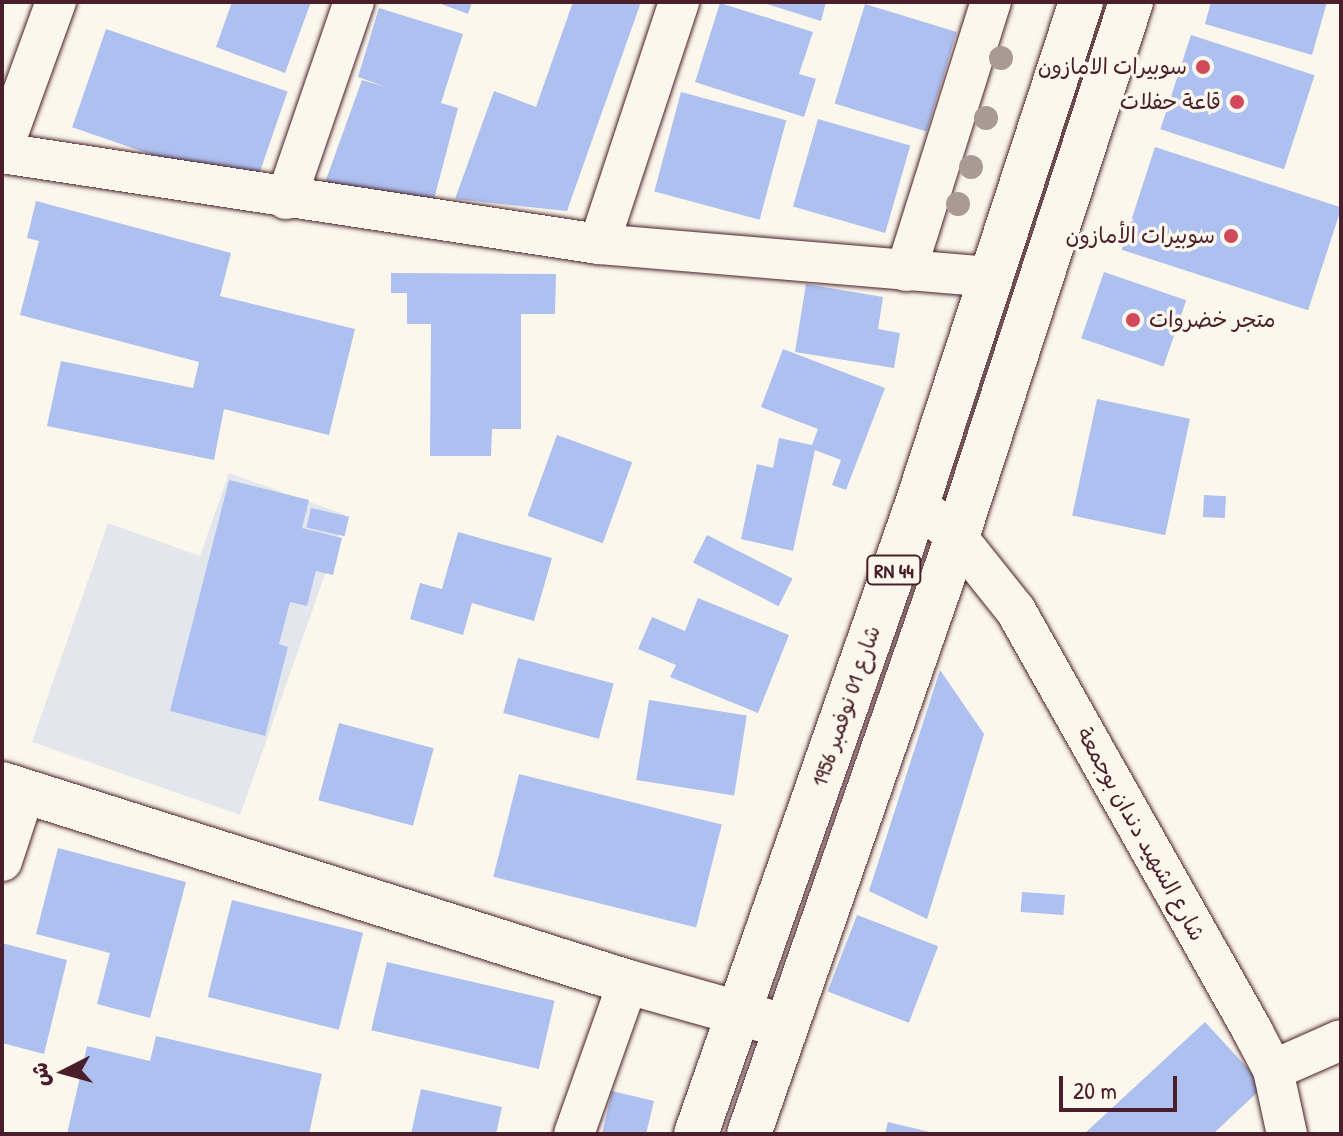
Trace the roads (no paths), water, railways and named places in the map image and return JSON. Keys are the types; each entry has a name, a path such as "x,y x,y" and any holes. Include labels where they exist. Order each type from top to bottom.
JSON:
{"main road":[{"name":"شارع 01 نوفمبر 1956","path":"696,1134 917,504 1081,2"},
{"name":"RN 44","path":"749,1134 957,537 1131,2"},
{"path":"13,787 628,982 785,1026"}],"street":[{"path":"56,2 12,88 2,152 286,199 599,244 991,277"},
{"path":"286,199 354,2"},
{"path":"599,244 679,2"},
{"path":"906,271 991,2"},
{"name":"شارع الشهيد دندان بوجمعة","path":"917,504 957,537 1016,611 1273,1070 1293,1133"},
{"path":"2,861 13,787"},
{"path":"574,1134 628,982"},
{"path":"1273,1070 1341,1040"}],"place":[{"name":"سوبيرات الامازون","path":"1203,67"},
{"name":"قاعة حفلات","path":"1237,102"},
{"name":"سوبيرات الأمازون","path":"1231,236"},
{"name":"متجر خضروات","path":"1133,320"}]}
